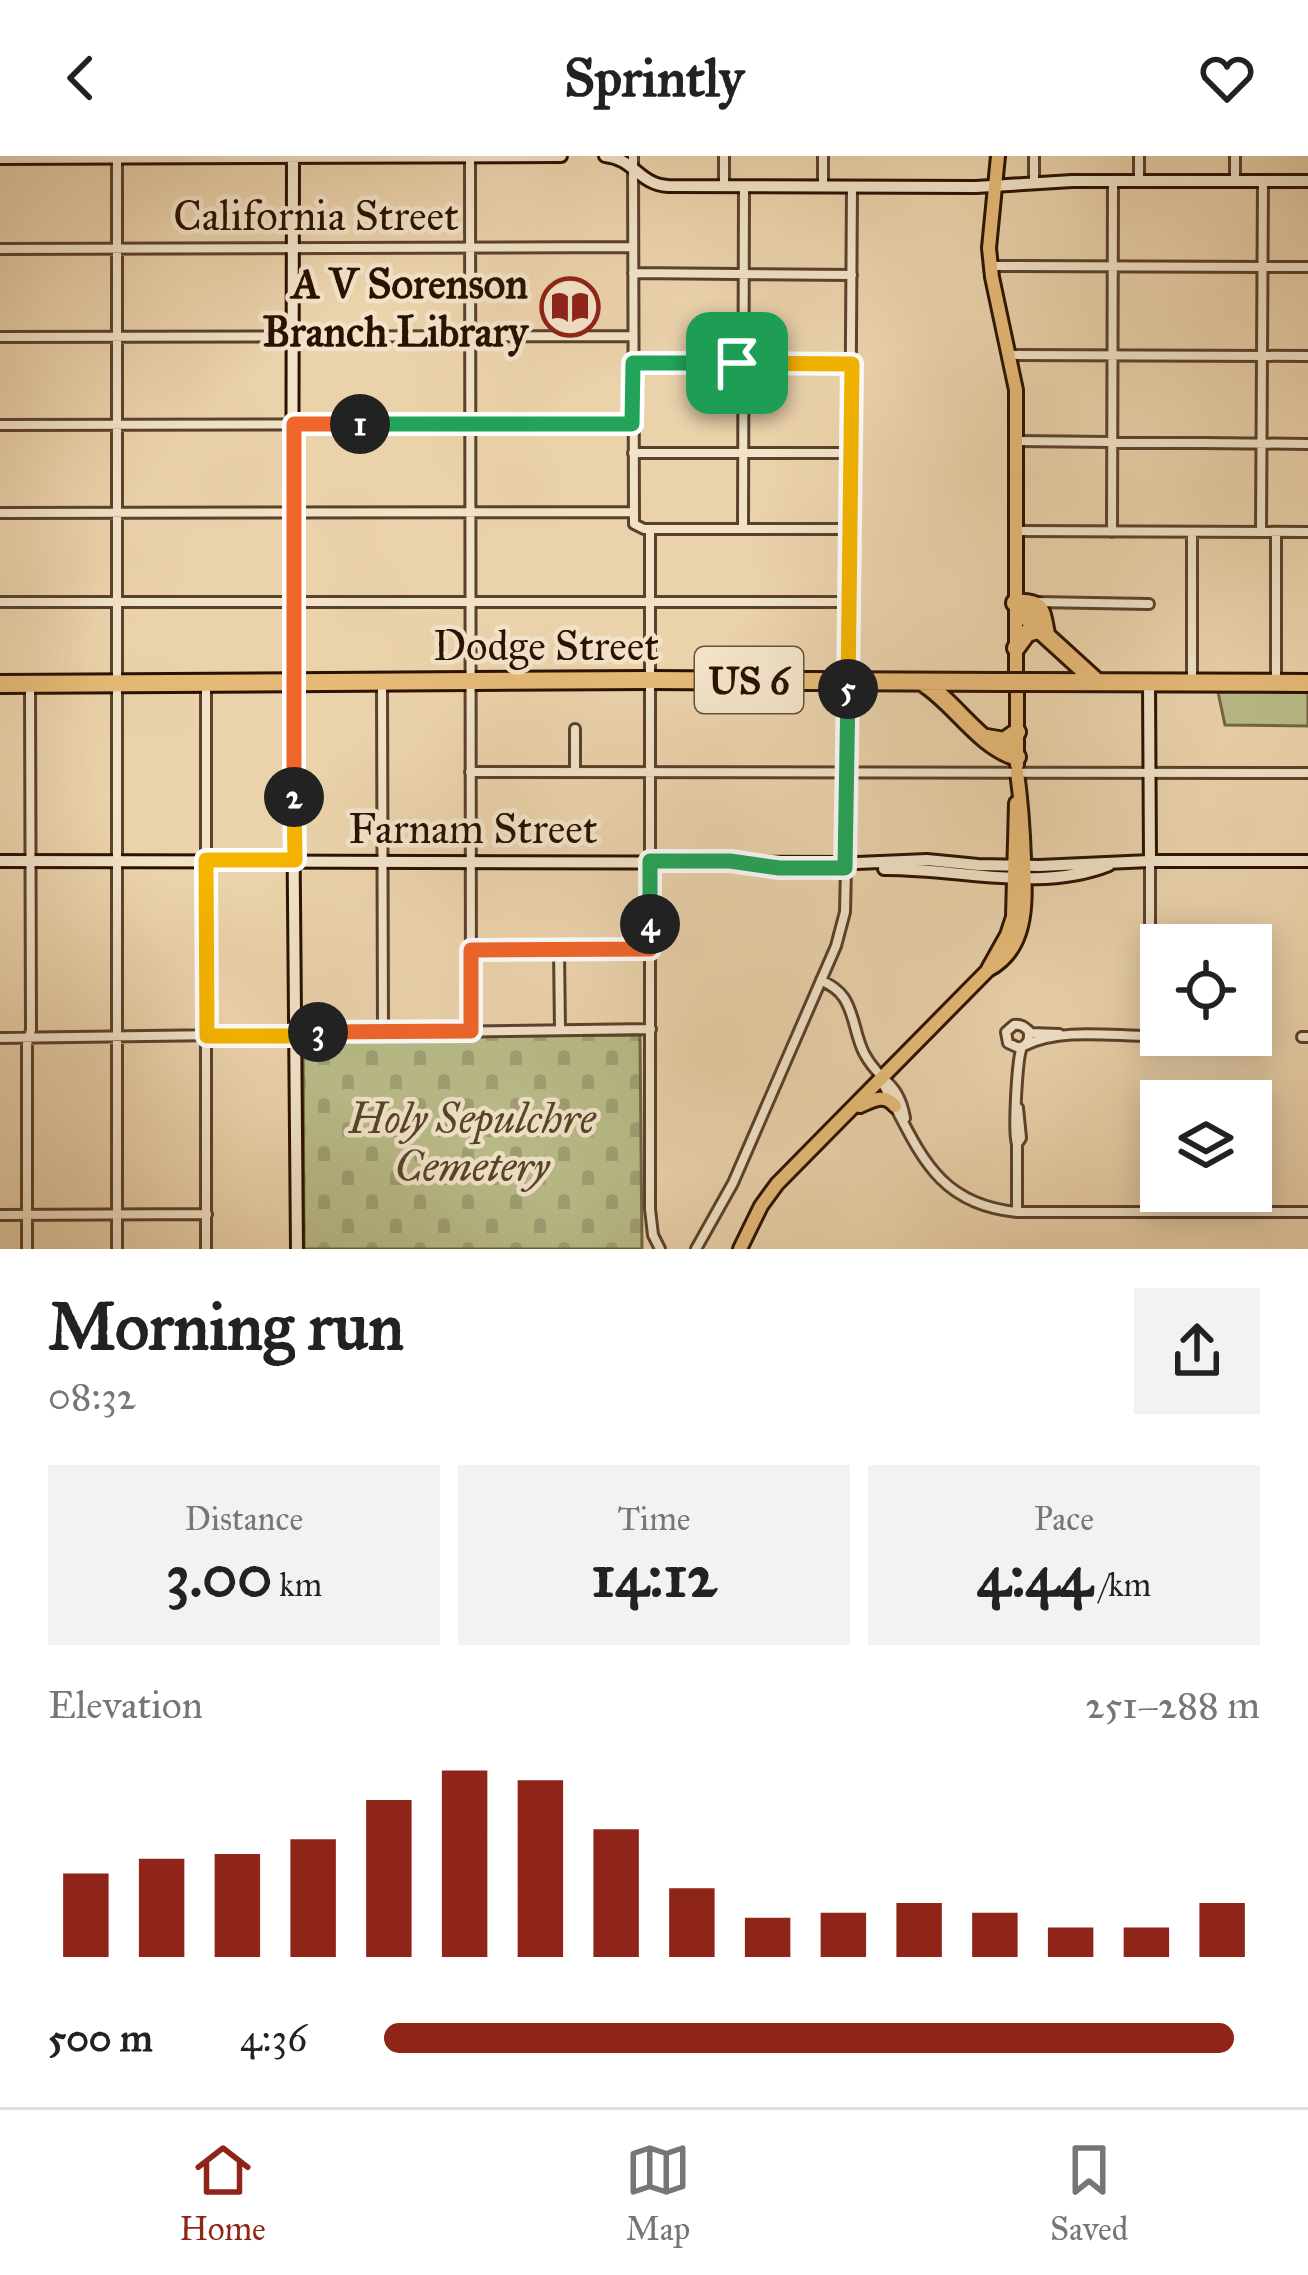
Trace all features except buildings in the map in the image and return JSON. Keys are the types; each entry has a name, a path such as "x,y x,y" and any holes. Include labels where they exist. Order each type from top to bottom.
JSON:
{"highway":[{"path":"1035,606 1030,621 1098,682"},
{"path":"1035,606 1046,634"},
{"path":"1016,648 1029,632 1046,634"},
{"path":"1054,682 1069,657"},
{"path":"921,681 1017,765"},
{"path":"959,714 958,694 974,682"},
{"name":"Dodge Street","path":"0,684 1308,683"},
{"path":"986,738 1004,741 1017,732"}],"main road":[{"path":"293,156 297,1249"},
{"path":"0,158 561,156"},
{"path":"605,156 633,161 645,180 654,184"},
{"path":"744,1249 769,1194 1009,954 1019,935 1024,913 1019,871 1024,817 1017,765 1016,648 1035,606 1015,531 1016,390 991,266 989,233 998,156"},
{"path":"633,191 654,184 1308,181"},
{"path":"1149,682 1150,861"},
{"name":"Farnam Street","path":"0,861 845,865 927,860 1088,873 1112,863 1308,861"},
{"path":"848,1112 881,1098 895,1106"}],"street":[{"path":"470,156 471,1031"},
{"path":"724,156 724,186"},
{"path":"824,156 824,186"},
{"path":"1034,156 1034,183"},
{"path":"1139,156 1139,181"},
{"path":"1235,156 1235,181"},
{"path":"117,157 117,1249"},
{"path":"633,161 636,527 850,529"},
{"path":"1112,532 1113,181"},
{"path":"1261,532 1263,181"},
{"path":"743,529 744,186"},
{"path":"696,1249 733,1183 842,926 848,772 852,186"},
{"name":"California Street","path":"0,249 633,247"},
{"path":"991,266 1308,267"},
{"path":"633,273 853,274"},
{"path":"0,337 633,336"},
{"path":"1010,355 1308,356"},
{"path":"633,363 852,364"},
{"path":"0,425 632,424"},
{"path":"1016,442 1308,444"},
{"path":"633,453 852,453"},
{"path":"0,513 633,512"},
{"path":"650,529 650,1209 660,1249"},
{"path":"1015,531 1308,532"},
{"path":"1192,532 1192,682"},
{"path":"1276,532 1276,683"},
{"path":"0,602 849,602"},
{"path":"1035,606 1149,604"},
{"path":"206,682 206,1249"},
{"path":"382,682 383,1032"},
{"path":"27,1249 30,684"},
{"path":"575,729 575,771"},
{"path":"470,772 848,772 1017,765 1308,773"},
{"path":"1019,1088 1006,1036 1011,1026 1067,1036 1150,1036 1150,861"},
{"path":"471,950 650,949"},
{"path":"559,950 560,1030"},
{"path":"821,980 845,1000 865,1055 899,1094 906,1126"},
{"path":"0,1038 651,1029"},
{"path":"1017,1212 1014,1119 1018,1059 1028,1030"},
{"path":"1008,1043 1015,1048 1067,1036"},
{"path":"882,1077 925,1162 948,1186 982,1205 1017,1212 1308,1212"},
{"path":"0,1215 206,1214"}],"green space":[{"path":"1218,692 1308,692 1308,726 1225,725"},
{"name":"Holy Sepulchre Cemetery","path":"640,1035 642,1249 304,1249 303,1037"}],"place":[{"name":"A V Sorenson Branch Library","path":"570,307"}],"route":[{"path":"633,363 737,363 852,364 845,868 650,861 650,949 471,950 471,1031 207,1036 206,860 295,860 294,424 632,424 633,363"}]}
